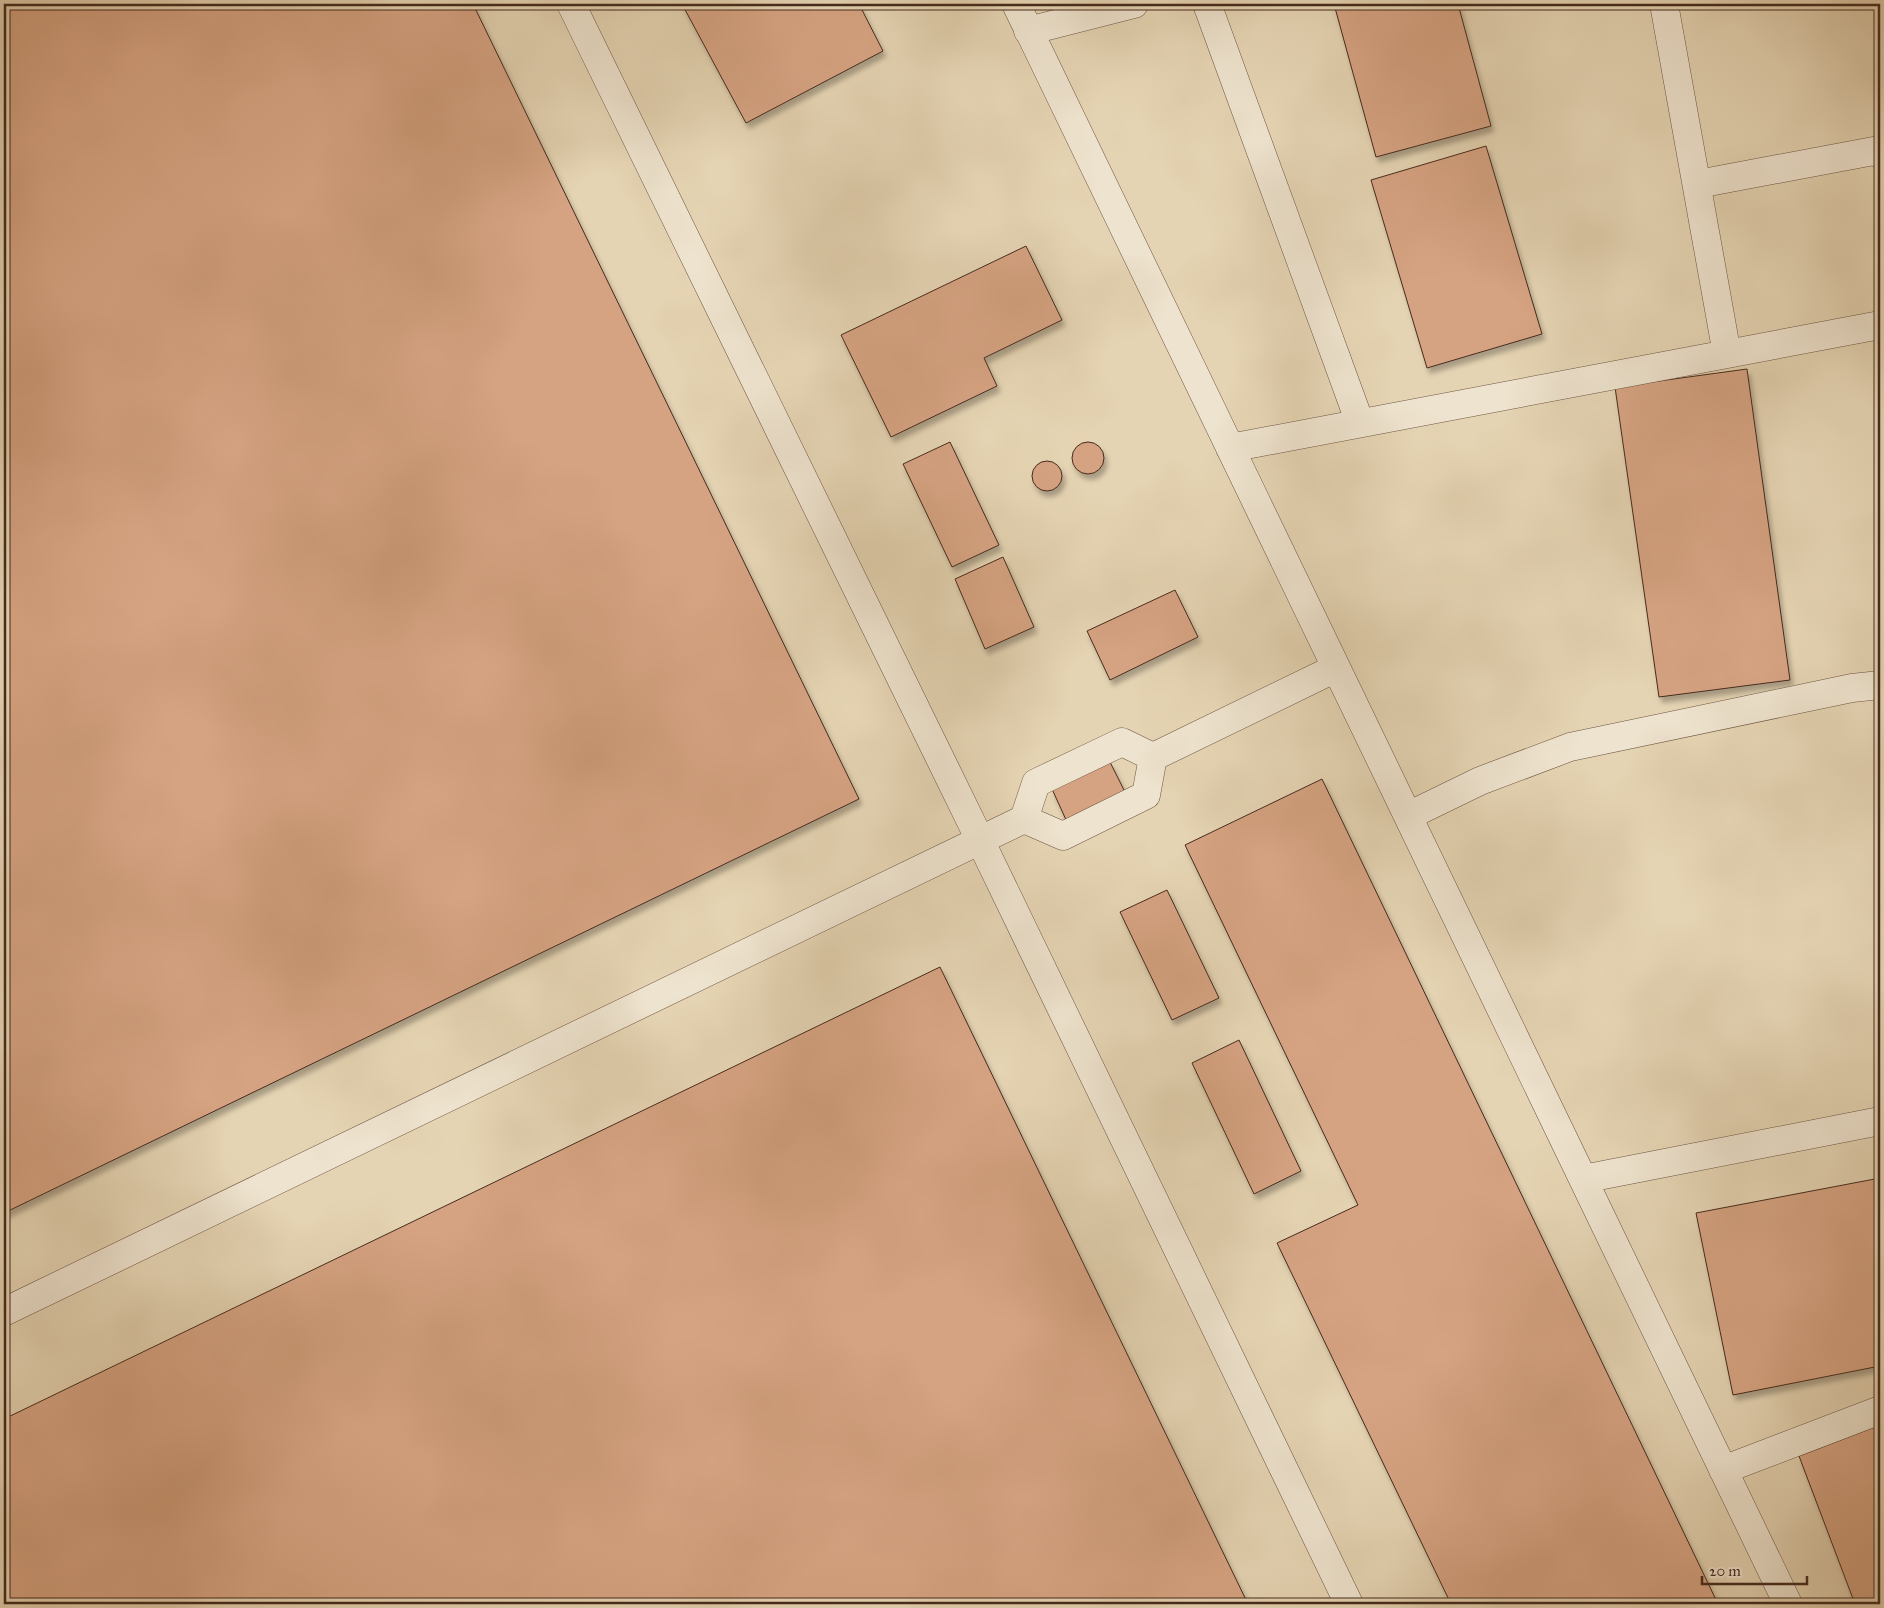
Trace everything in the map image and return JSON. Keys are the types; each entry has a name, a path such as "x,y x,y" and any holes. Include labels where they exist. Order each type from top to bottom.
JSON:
{"street":[{"path":"571,4 980,840 1350,1604"},
{"path":"1016,4 1788,1604"},
{"path":"1028,31 1134,4"},
{"path":"1207,4 1360,423"},
{"path":"1664,4 1698,184 1727,354"},
{"path":"1698,184 1880,151"},
{"path":"1230,448 1880,325"},
{"path":"4,1312 1024,819 1036,783 1122,742 1153,756 1336,668"},
{"path":"1408,816 1480,781 1570,747 1852,688 1880,685"},
{"path":"1024,819 1063,836 1146,795 1153,756"},
{"path":"1583,1179 1880,1121"},
{"path":"1723,1470 1880,1410"}],"building":[{"path":"4,4 473,4 859,799 4,1213"},
{"path":"682,4 859,4 883,51 746,123"},
{"path":"1334,4 1458,4 1491,126 1376,157"},
{"path":"1486,146 1542,334 1427,368 1371,180"},
{"path":"1026,246 1062,320 984,358 997,386 891,437 841,335"},
{"path":"1747,369 1790,680 1659,697 1615,387"},
{"path":"950,442 999,545 952,567 903,464"},
{"path":"1088,442 1094,443 1099,447 1103,452 1103,464 1099,469 1094,473 1088,474 1082,473 1077,469 1073,464 1072,458 1073,452 1077,447 1082,443"},
{"path":"1047,461 1057,466 1062,476 1057,486 1047,491 1037,486 1032,476 1037,466"},
{"path":"1003,557 1034,627 985,649 955,579"},
{"path":"1175,590 1198,637 1110,680 1087,631"},
{"path":"1110,762 1126,794 1067,822 1052,789"},
{"path":"1322,779 1718,1604 1451,1604 1277,1243 1358,1205 1185,845"},
{"path":"1167,890 1219,998 1172,1020 1120,912"},
{"path":"940,967 1248,1604 4,1604 4,1419"},
{"path":"1239,1040 1301,1171 1254,1194 1192,1063"},
{"path":"1880,1178 1880,1366 1733,1395 1696,1213"},
{"path":"1880,1425 1880,1604 1855,1604 1799,1456"}]}
